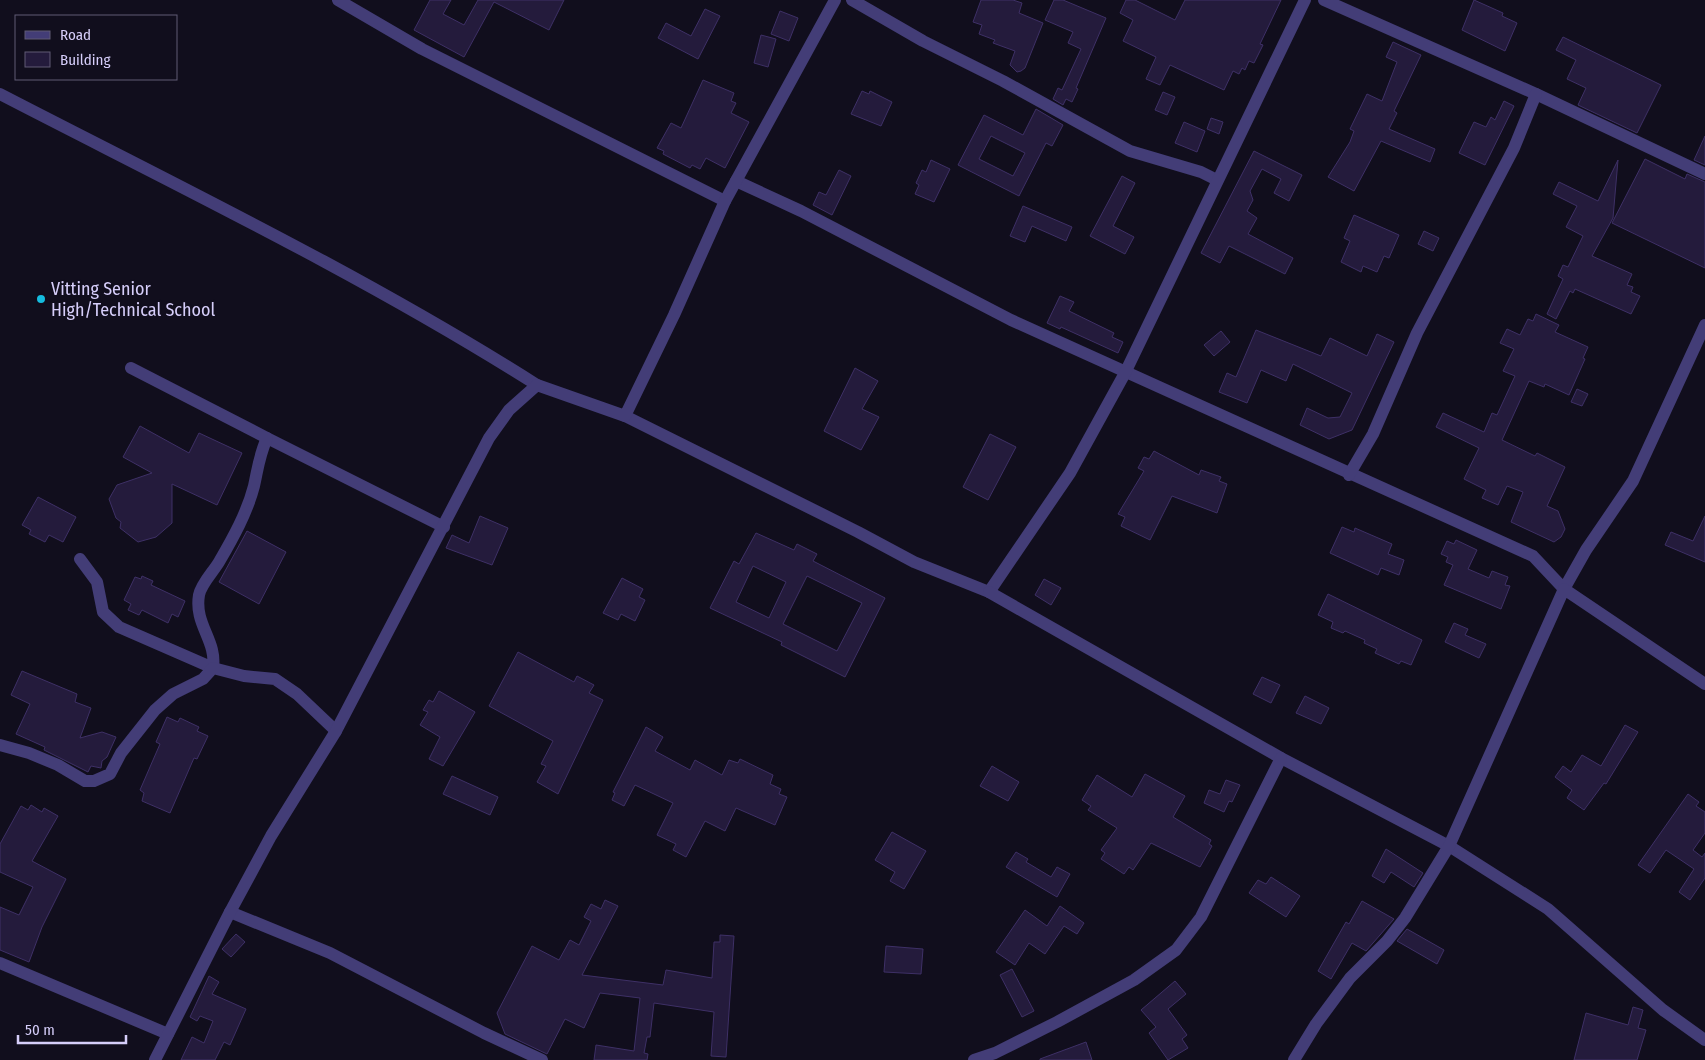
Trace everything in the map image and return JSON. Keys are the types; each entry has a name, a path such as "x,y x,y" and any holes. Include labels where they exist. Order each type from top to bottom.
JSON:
{"street":[{"path":"338,0 422,49 725,201"},
{"path":"625,416 674,316 725,201 835,0"},
{"path":"852,0 923,41 1003,81 1130,151 1201,172 1216,180"},
{"path":"989,592 1070,473 1125,373 1216,180 1305,0"},
{"path":"1324,0 1536,94 1705,174"},
{"path":"0,94 245,220 456,334 537,385 625,416 858,532 914,562 989,592 1281,758 1449,846 1548,909 1663,1010 1705,1040"},
{"path":"1349,475 1373,434 1418,333 1514,148 1536,94"},
{"path":"736,181 801,211 1011,320 1349,475 1532,556 1564,589 1705,684"},
{"path":"1294,1060 1316,1024 1350,978 1387,942 1405,918 1449,846 1564,589 1586,550 1633,481 1705,326"},
{"path":"131,368 444,527"},
{"path":"155,1060 230,912 271,836 336,731 489,438 509,410 537,385"},
{"path":"0,745 36,756 86,781 94,781 110,774 121,753 155,710 173,694 203,679 213,668 215,654 202,628 198,608 199,592 237,531 254,487 258,458 267,438"},
{"path":"80,559 97,582 103,612 119,627 213,668 244,676 275,679 296,694 336,731"},
{"path":"974,1060 996,1057 1134,980 1176,950 1201,918 1281,758"},
{"path":"230,912 330,953 484,1033 542,1060"},
{"path":"0,962 168,1034"}],"building":[{"path":"430,0 451,0 443,14 464,25 478,0 564,0 549,30 494,2 464,57 414,30"},
{"path":"981,0 1013,0 1022,3 1019,13 1043,23 1025,68 1021,71 1017,72 1010,65 1015,51 993,43 995,40 979,34 982,25 973,22"},
{"path":"1054,0 1063,0 1106,18 1076,88 1078,89 1072,102 1066,99 1063,105 1053,99 1058,88 1062,90 1081,49 1068,43 1073,32 1045,20"},
{"path":"1126,0 1135,0 1175,20 1185,0 1281,0 1260,44 1263,45 1254,63 1249,61 1245,70 1242,68 1239,74 1233,71 1224,90 1170,65 1160,85 1146,79 1156,57 1123,41 1133,20 1120,13"},
{"path":"1474,0 1503,13 1502,16 1517,23 1505,51 1462,30"},
{"path":"705,9 720,16 698,59 658,38 666,23 691,36"},
{"path":"780,11 798,18 789,41 771,34"},
{"path":"761,35 776,39 768,67 754,63"},
{"path":"1563,37 1661,85 1637,133 1578,105 1586,88 1567,79 1576,60 1556,50"},
{"path":"1393,42 1421,55 1394,111 1397,113 1389,129 1435,149 1430,162 1381,141 1354,191 1328,177 1350,142 1354,131 1350,129 1367,94 1382,101 1397,62 1386,57"},
{"path":"703,80 734,93 731,101 736,103 731,113 749,122 725,168 706,158 700,169 692,165 690,168 663,154 664,151 657,148 671,123 681,128"},
{"path":"862,91 869,94 870,91 892,102 881,126 851,114"},
{"path":"1163,92 1175,97 1167,115 1155,110"},
{"path":"1504,101 1514,106 1485,165 1459,153 1474,122 1486,127 1491,117 1495,120"},
{"path":"1036,109 1063,125 1052,146 1046,143 1019,196 958,165 984,115 1023,135","holes":["991,136 1025,153 1013,176 979,159"]},
{"path":"1211,118 1223,122 1219,134 1207,129"},
{"path":"1184,122 1205,131 1197,152 1175,143"},
{"path":"1705,136 1705,165 1694,160"},
{"path":"1254,151 1302,175 1289,201 1274,193 1281,179 1262,169 1250,191 1253,200 1247,211 1257,218 1248,234 1293,258 1285,274 1229,246 1220,263 1201,253"},
{"path":"1645,159 1685,179 1687,174 1705,182 1705,268 1612,223"},
{"path":"931,160 950,169 934,202 915,194 919,185 916,183 922,170 926,172"},
{"path":"1618,160 1613,218 1592,256 1632,274 1627,285 1633,287 1631,292 1640,296 1631,314 1575,289 1573,293 1570,291 1556,319 1547,314 1563,279 1558,276 1563,265 1568,267 1583,236 1566,227 1577,206 1553,194 1559,182 1598,201"},
{"path":"839,170 851,176 832,215 813,205 819,192 826,195"},
{"path":"1122,176 1135,183 1113,226 1134,237 1125,254 1090,236"},
{"path":"1023,206 1072,227 1066,241 1032,226 1025,242 1010,236"},
{"path":"1354,215 1399,235 1389,258 1384,256 1377,272 1363,266 1361,272 1341,262 1350,241 1344,238"},
{"path":"1424,231 1439,238 1433,251 1418,244"},
{"path":"1060,296 1074,302 1069,311 1114,333 1112,337 1123,342 1118,353 1061,327 1060,329 1047,323"},
{"path":"1536,314 1559,325 1555,332 1588,347 1583,358 1585,359 1569,395 1545,384 1544,387 1529,381 1502,440 1535,456 1537,453 1565,467 1547,506 1558,511 1565,529 1561,537 1554,542 1511,522 1523,492 1507,486 1498,505 1482,498 1486,490 1464,479 1479,448 1436,427 1443,413 1484,432 1492,413 1497,415 1515,376 1503,371 1514,349 1500,343 1507,329 1520,335 1528,319 1533,321"},
{"path":"1256,330 1321,356 1330,338 1367,356 1377,334 1394,342 1352,430 1329,439 1300,425 1307,408 1328,418 1340,417 1352,393 1293,364 1286,381 1261,370 1247,403 1219,392 1227,373 1236,377"},
{"path":"1221,331 1230,342 1214,356 1204,345"},
{"path":"855,368 878,381 862,409 879,417 861,450 824,431"},
{"path":"1577,389 1588,394 1582,406 1571,402"},
{"path":"140,426 189,453 199,433 242,453 217,505 172,484 172,523 156,537 138,542 120,528 121,522 116,518 109,499 117,485 152,473 123,457"},
{"path":"990,434 1016,447 988,500 963,487"},
{"path":"1154,451 1199,475 1201,470 1221,477 1219,481 1227,484 1217,513 1172,496 1150,540 1121,526 1125,517 1118,514 1144,471 1138,468 1144,457 1149,459"},
{"path":"38,497 76,517 63,542 49,535 45,542 29,534 31,530 22,525"},
{"path":"480,516 508,528 492,565 446,548 452,535 469,543"},
{"path":"1705,516 1705,562 1665,545 1671,532 1693,541"},
{"path":"1342,527 1354,532 1355,528 1392,544 1388,554 1404,560 1399,575 1381,568 1378,575 1330,553"},
{"path":"247,531 286,552 259,604 219,582"},
{"path":"756,533 794,550 797,544 817,554 813,561 885,598 845,677 781,645 782,642 710,608 734,561 739,564","holes":["753,566 786,582 769,618 736,602","807,576 862,603 837,651 783,624"]},
{"path":"1456,540 1477,550 1468,569 1489,578 1492,571 1508,577 1505,585 1510,586 1501,609 1444,585 1453,565 1446,562 1448,557 1441,554 1447,541 1454,544"},
{"path":"142,576 153,581 151,585 185,601 178,617 172,614 168,623 142,610 139,615 128,610 131,604 124,600 135,577 141,579"},
{"path":"622,578 643,589 639,597 645,600 635,621 621,614 618,620 603,613"},
{"path":"1044,579 1061,588 1051,605 1035,595"},
{"path":"1328,594 1422,640 1411,665 1401,661 1399,664 1375,653 1377,649 1364,643 1365,640 1345,631 1343,633 1331,628 1333,622 1318,615"},
{"path":"1454,623 1468,629 1465,635 1486,644 1479,658 1445,642"},
{"path":"518,652 574,682 577,676 594,685 589,693 603,700 558,794 537,782 546,766 541,764 553,741 489,706"},
{"path":"22,671 77,694 75,702 91,708 80,738 102,732 116,737 107,757 102,761 101,768 91,766 88,772 44,750 45,747 16,734 30,704 11,695"},
{"path":"1262,677 1280,685 1271,703 1253,694"},
{"path":"439,691 475,712 443,766 429,759 440,737 420,725 428,712 423,710 429,700 433,702"},
{"path":"1305,696 1329,708 1321,724 1296,713"},
{"path":"167,717 178,722 180,718 199,727 197,731 208,736 197,759 194,758 170,813 142,801 144,793 140,790 160,744 156,742"},
{"path":"1625,725 1638,732 1606,784 1604,783 1584,810 1567,798 1572,790 1555,777 1563,766 1571,772 1582,755 1601,766"},
{"path":"646,727 663,737 655,751 690,770 695,760 722,775 729,760 738,763 740,759 773,775 770,784 781,789 779,794 787,797 775,825 736,808 725,831 705,821 686,857 673,850 676,844 657,835 673,803 635,785 624,806 612,800 615,793 613,792"},
{"path":"992,766 1019,782 1008,801 980,786"},
{"path":"1145,774 1185,796 1173,817 1211,840 1209,844 1212,846 1200,867 1151,843 1133,870 1129,867 1124,874 1101,859 1105,853 1101,850 1117,828 1088,810 1091,806 1082,800 1097,775 1132,797"},
{"path":"452,776 498,797 490,815 443,794"},
{"path":"1226,780 1240,785 1232,802 1229,801 1224,812 1204,803 1209,790 1220,794"},
{"path":"1688,794 1699,802 1696,806 1705,812 1705,833 1693,850 1702,857 1705,853 1705,878 1690,900 1679,892 1694,869 1666,850 1650,873 1638,865"},
{"path":"31,805 42,812 44,808 58,816 32,861 66,879 42,927 29,962 0,950 0,907 19,915 33,887 0,872 0,844 21,806 28,810"},
{"path":"892,832 926,851 904,889 890,881 895,872 875,860"},
{"path":"1386,849 1423,873 1414,887 1391,872 1384,883 1372,876"},
{"path":"1016,852 1028,859 1026,862 1051,877 1057,867 1070,874 1057,897 1006,867"},
{"path":"1271,877 1300,896 1286,917 1249,893 1258,880 1266,884"},
{"path":"605,900 618,906 582,975 663,985 666,970 712,978 714,942 720,942 720,935 734,936 726,1057 711,1056 714,1012 654,1003 650,1037 647,1037 644,1053 648,1054 647,1060 594,1060 596,1045 634,1051 640,998 600,993 584,1028 565,1019 547,1054 505,1034 497,1013 532,946 559,960 570,940 579,945 591,921 584,917 591,904 601,909"},
{"path":"1362,901 1394,919 1366,951 1352,943 1331,979 1318,971 1346,922 1349,924"},
{"path":"1060,906 1084,923 1077,934 1064,926 1045,954 1029,943 1015,965 996,952 1025,910 1047,926"},
{"path":"1407,929 1444,950 1437,964 1397,941"},
{"path":"236,934 245,942 231,957 222,949"},
{"path":"886,946 923,949 921,974 884,972"},
{"path":"1012,969 1034,1011 1022,1017 1000,975"},
{"path":"209,976 219,982 212,994 246,1009 230,1045 224,1042 215,1060 181,1060 192,1037 204,1043 213,1021 200,1016 197,1021 190,1017"},
{"path":"1175,981 1186,994 1168,1009 1187,1035 1182,1039 1188,1048 1168,1060 1149,1033 1156,1027 1141,1010"},
{"path":"1633,1007 1643,1010 1638,1028 1646,1030 1637,1060 1574,1060 1586,1013 1628,1025"},
{"path":"1086,1042 1092,1060 1040,1060 1040,1059"}],"place":[{"name":"Vitting Senior High/Technical School","path":"41,299"}]}
